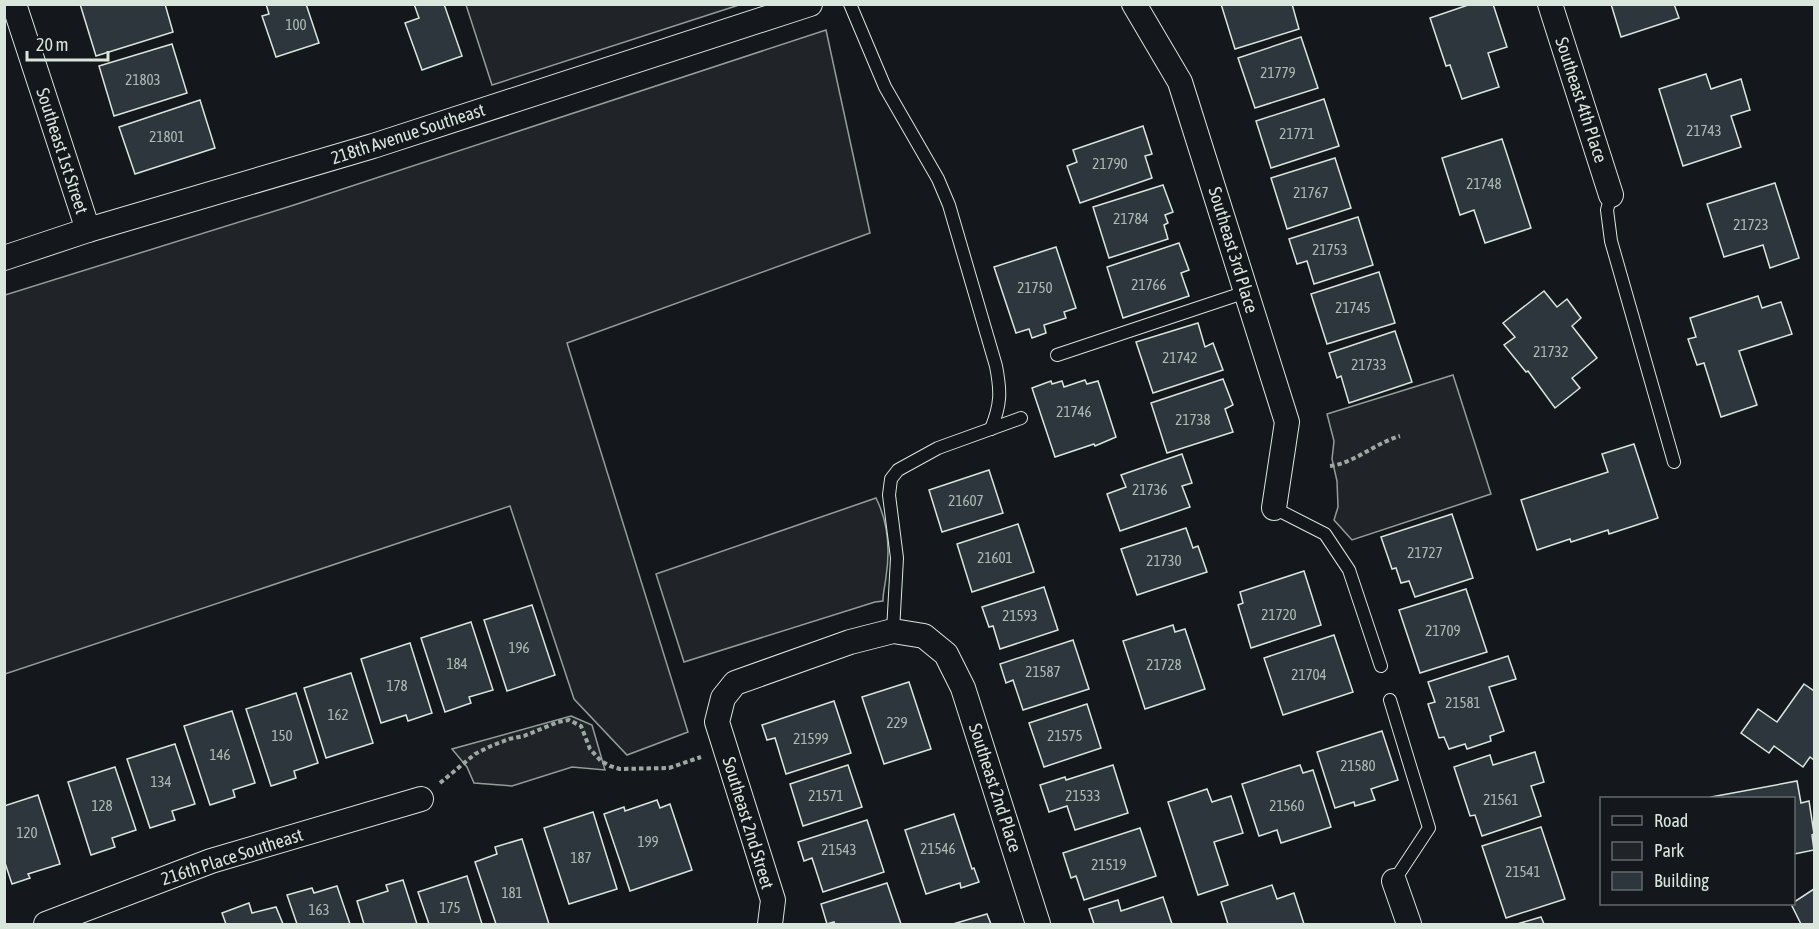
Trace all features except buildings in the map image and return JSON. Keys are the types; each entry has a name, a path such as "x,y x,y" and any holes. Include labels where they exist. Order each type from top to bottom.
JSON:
{"street":[{"name":"Southeast 1st Street","path":"14,4 88,230"},
{"name":"218th Avenue Southeast","path":"4,258 88,230 374,146 810,4"},
{"name":"Southeast 3rd Place","path":"1134,4 1180,82 1287,422 1274,508"},
{"name":"Southeast 4th Place","path":"1550,4 1611,195"},
{"name":"Southeast 2nd Place","path":"892,632 924,636 946,654 963,688 1038,924"},
{"name":"Southeast 2nd Street","path":"770,924 773,900 717,722 723,698 735,683 850,642 892,632"},
{"name":"216th Place Southeast","path":"46,924 211,861 421,798"},
{"path":"1394,881 1409,924"}],"lane":[{"path":"850,4 885,87 938,179 949,204 998,375 1001,392 999,410 991,429"},
{"path":"1611,195 1607,210 1611,241 1674,462"},
{"path":"1057,355 1246,292"},
{"path":"892,632 897,558 889,495 891,479 898,470 938,448 1022,418"},
{"path":"1274,508 1325,534 1349,570 1381,666"},
{"path":"1390,700 1429,828 1394,881"}],"path":[{"path":"1330,466 1354,458 1381,443 1400,436"},
{"path":"421,798 475,754 491,746 569,720 581,726 595,756 610,766 620,769 669,768 703,756 707,752"}],"green space":[{"path":"466,4 739,5 492,85"},
{"path":"826,30 870,233 567,343 688,732 627,755 574,699 510,506 5,674 5,295 294,205"},
{"path":"1453,375 1491,494 1352,540 1334,520 1338,507 1337,481 1332,459 1334,441 1327,414"},
{"path":"876,498 883,517 888,547 883,601 684,662 656,574"},
{"path":"571,716 592,725 605,770 572,767 512,786 474,783 467,767 452,749"}]}
